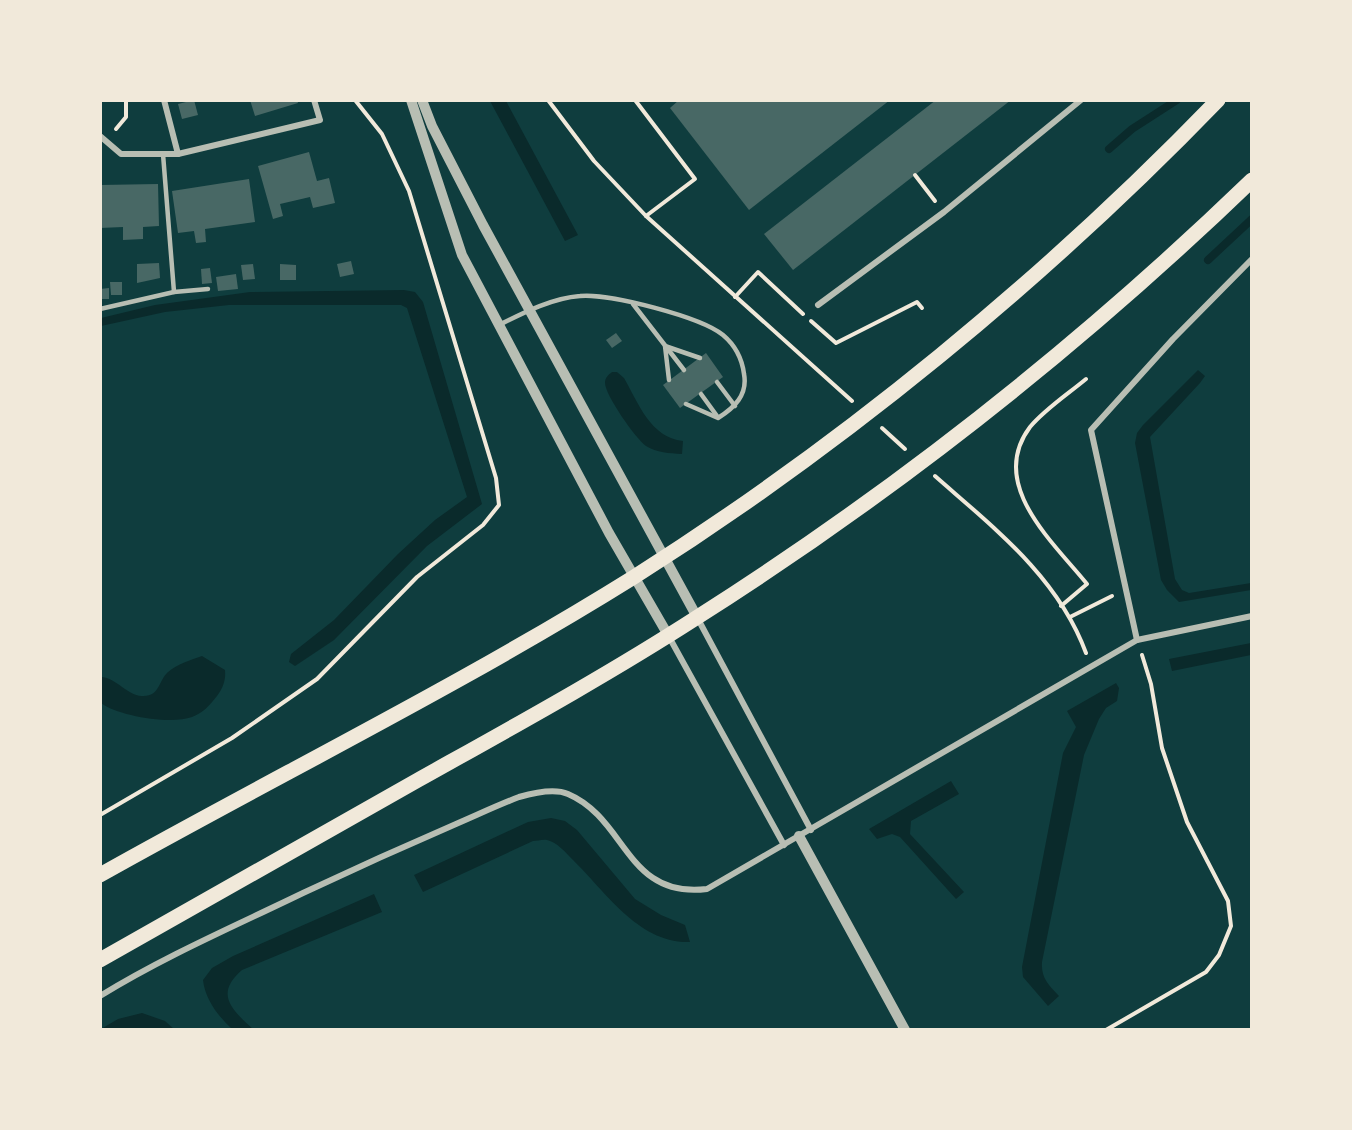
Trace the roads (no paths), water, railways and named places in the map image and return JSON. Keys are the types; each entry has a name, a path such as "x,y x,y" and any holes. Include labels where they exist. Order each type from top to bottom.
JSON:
{"main road":[{"path":"100,875 490,663 665,556 844,429 992,312 1149,170 1218,100"},
{"path":"100,960 668,635 796,553 946,443 1115,307 1251,180"}],"street":[{"path":"164,100 178,154"},
{"path":"103,139 121,154 178,154 320,120 314,100"},
{"path":"411,100 462,255 633,577 668,635 784,845"},
{"path":"422,100 447,156 529,310 665,556 811,830"},
{"path":"818,305 944,212 1081,100"},
{"path":"1137,640 1091,430 1173,339 1251,259"},
{"path":"100,996 142,970 384,855 520,797 539,793 558,792 574,798 605,826 646,874 665,886 685,891 707,888 1137,640 1251,616"},
{"path":"799,836 905,1029"}],"lane":[{"path":"163,154 174,292"},
{"path":"100,309 174,292 208,289"},
{"path":"498,326 529,310 578,296 604,296 702,322 722,334 734,346 742,360 744,388 735,406 718,418"},
{"path":"633,304 684,370"},
{"path":"665,346 700,358"},
{"path":"665,346 669,381"},
{"path":"717,382 735,406"},
{"path":"701,394 718,418"},
{"path":"686,404 718,418"}],"water":[{"path":"490,101 506,101 578,235 565,241"},
{"path":"404,290 415,292 423,302 482,504 427,546 334,640 295,666 289,662 291,654 334,620 398,554 435,520 467,497 407,308 401,305 229,305 165,312 101,326 101,318 155,305 250,292"},
{"path":"1198,370 1205,376 1200,383 1150,437 1175,579 1182,590 1189,593 1251,583 1251,590 1179,602 1161,580 1135,443 1137,433 1143,425"},
{"path":"612,372 617,372 624,378 654,426 662,433 683,441 682,454 654,450 646,446 635,435 606,389 606,380"},
{"path":"1251,643 1251,655 1172,671 1169,659"},
{"path":"202,656 225,670 225,677 217,696 206,708 192,717 171,720 145,718 119,712 101,703 101,677 112,680 136,695 148,696 156,691 172,669"},
{"path":"1116,683 1119,688 1117,701 1106,708 1099,719 1084,755 1042,962 1044,977 1059,996 1048,1006 1023,977 1022,967 1063,753 1076,727 1067,711"},
{"path":"951,781 959,794 911,821 910,834 964,892 956,899 900,837 892,834 877,839 869,829"},
{"path":"551,818 565,821 577,830 635,899 661,915 685,925 690,942 672,940 639,925 624,913 561,848 547,840 533,841 423,892 414,875 528,822"},
{"path":"374,894 382,912 242,970 229,987 229,1001 238,1015 253,1029 232,1029 217,1013 206,994 203,980 212,968 233,956"},
{"path":"142,1013 165,1021 174,1029 101,1029 118,1019"}],"waterway":[{"path":"1109,149 1132,129 1177,100"},
{"path":"1208,260 1252,219"}]}
